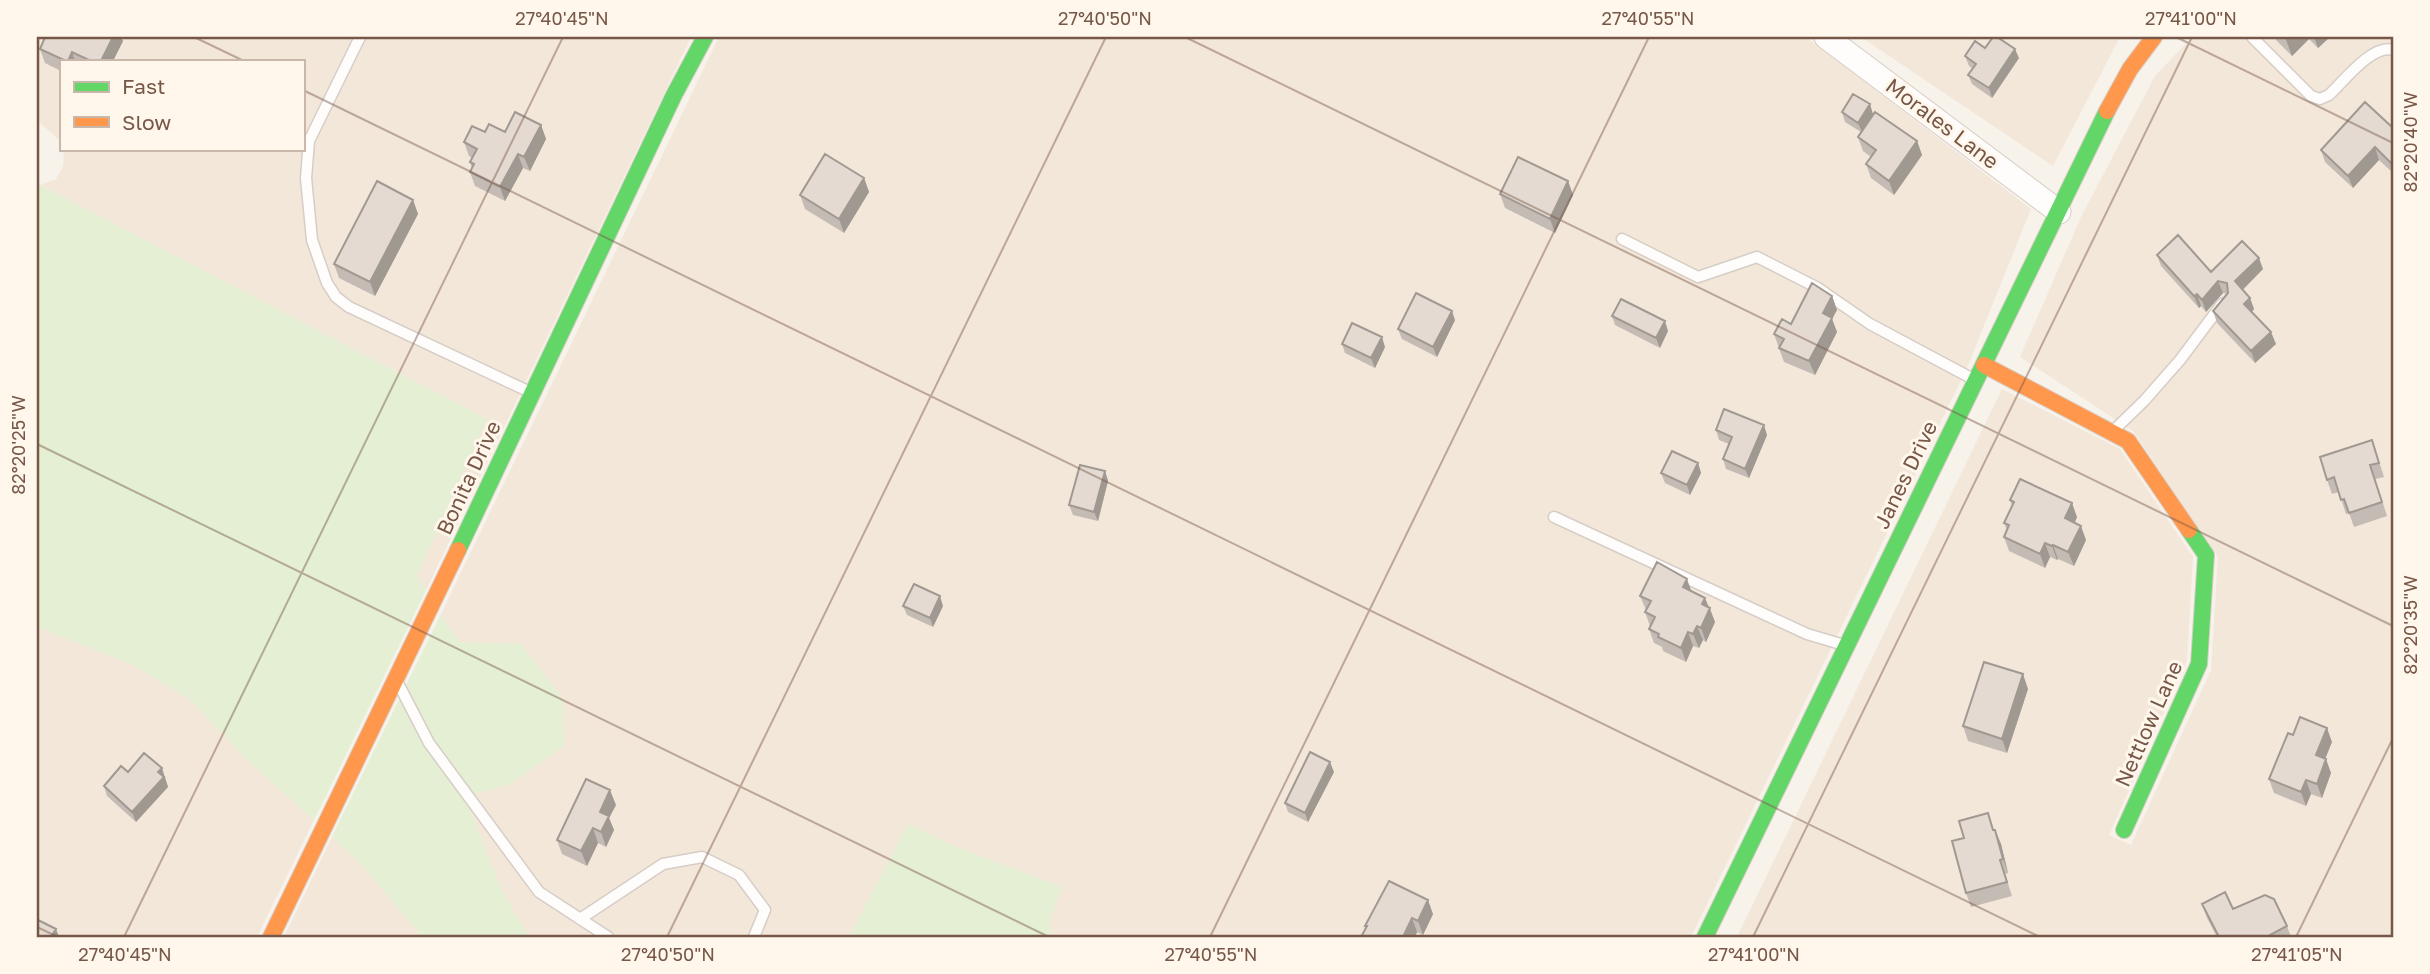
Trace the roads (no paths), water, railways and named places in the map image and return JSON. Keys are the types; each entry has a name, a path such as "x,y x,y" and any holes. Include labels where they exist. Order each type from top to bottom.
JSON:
{"street":[{"name":"Bonita Drive","path":"271,937 674,95 705,37"},
{"name":"Morales Lane","path":"1826,37 2059,212"},
{"name":"Janes Drive","path":"1705,937 2115,97 2130,69 2154,37"},
{"name":"Nettlow Lane","path":"1984,365 2128,441 2206,555 2199,664 2124,830"}],"lane":[{"path":"360,37 309,141 306,178 312,240 327,283 336,297 349,307 532,393"},
{"path":"2252,37 2311,96 2320,99 2329,95 2375,51 2387,48 2393,50"},
{"path":"1622,240 1699,277 1756,257 1818,288 1870,324 1976,380"},
{"path":"2111,432 2144,401 2180,360 2226,300"},
{"path":"1554,516 1807,634 1847,646"},
{"path":"396,680 429,743 539,892 608,937"},
{"path":"580,919 663,864 702,858 739,875 765,910 754,937"}]}
